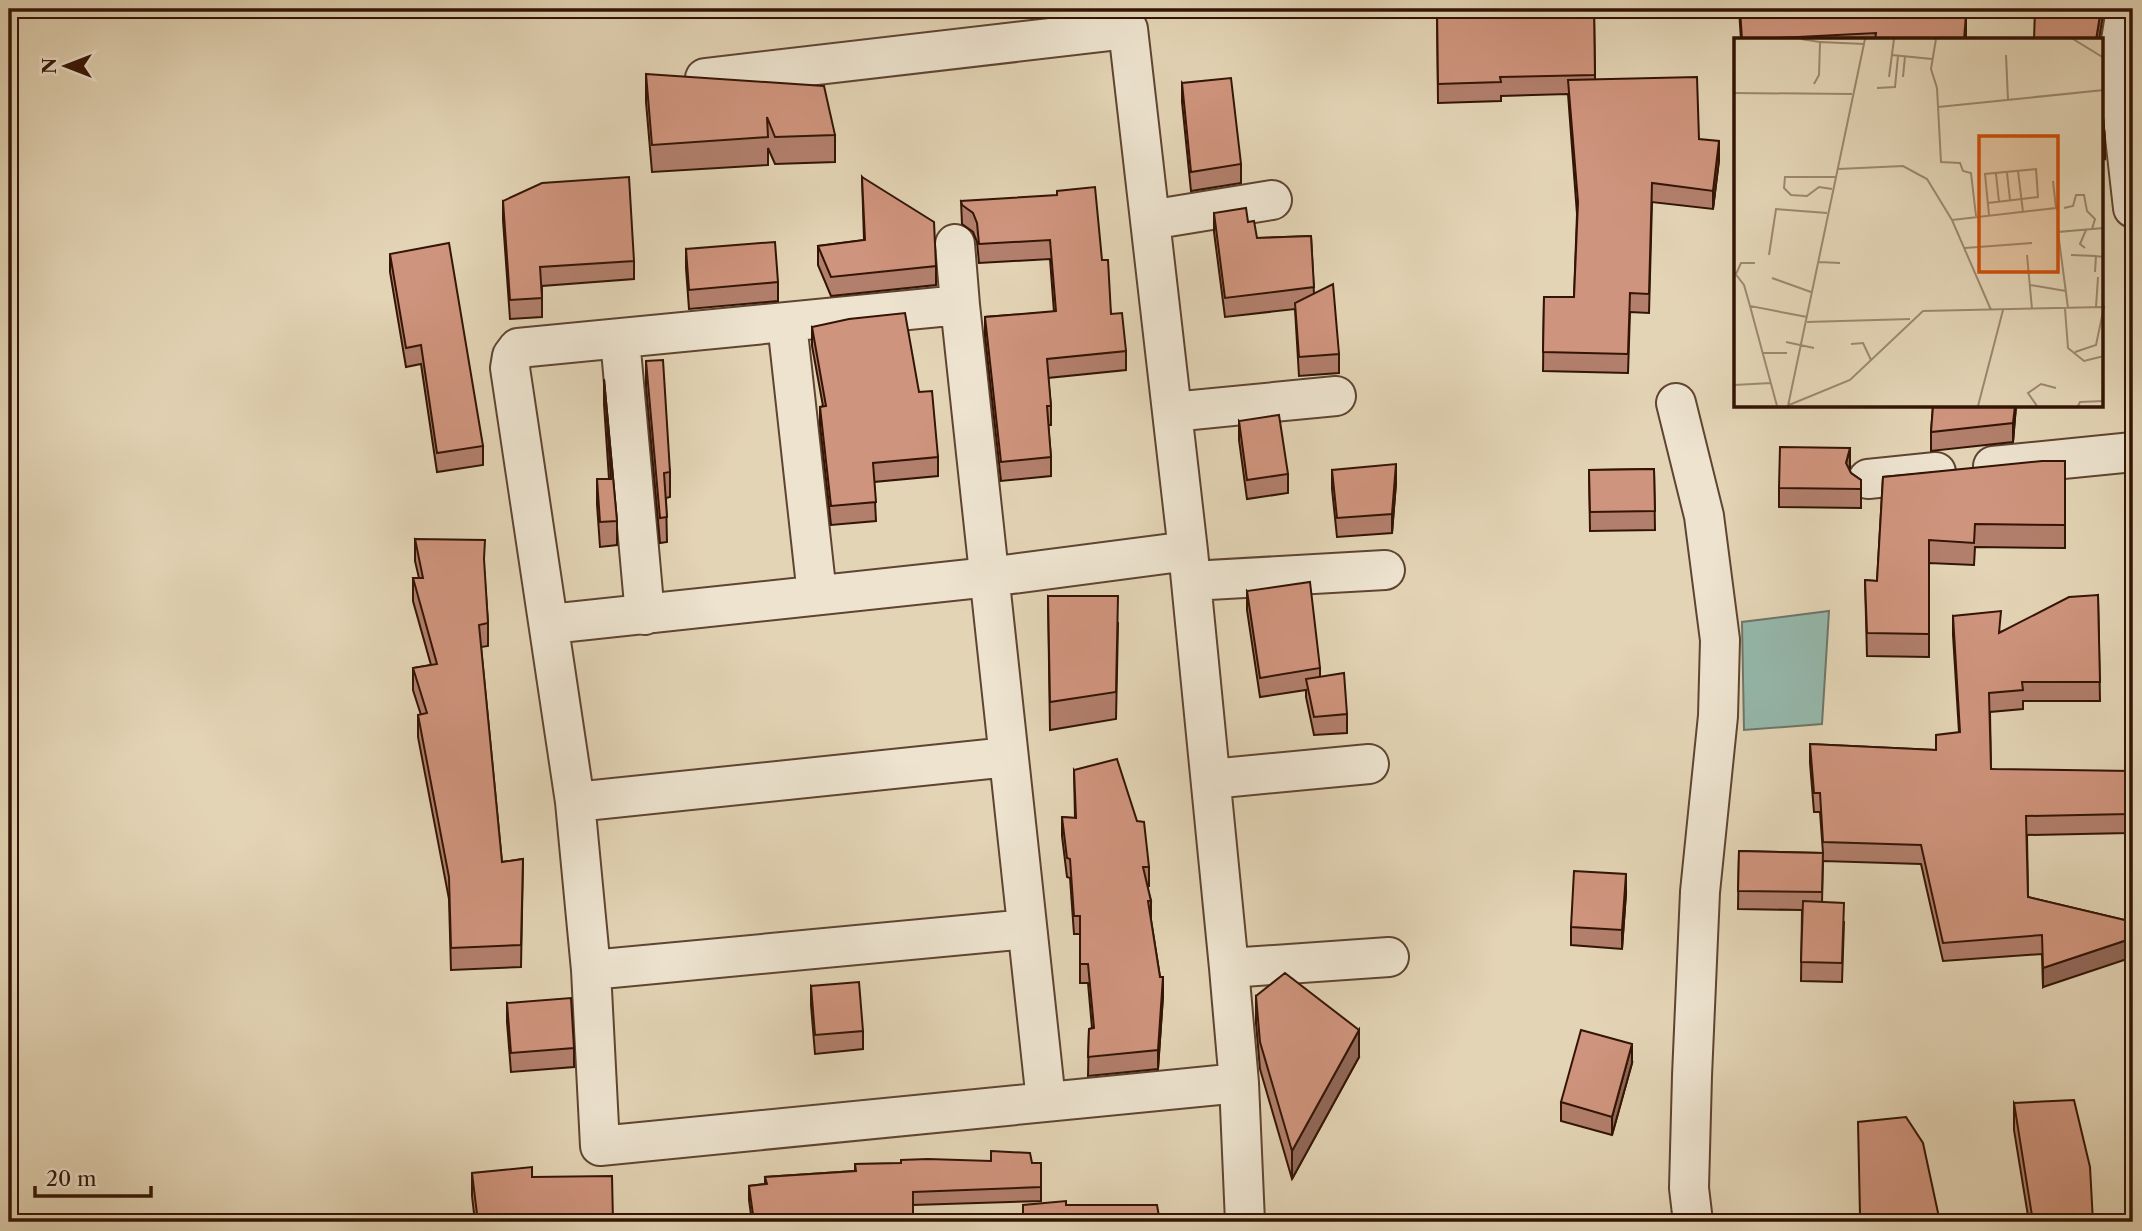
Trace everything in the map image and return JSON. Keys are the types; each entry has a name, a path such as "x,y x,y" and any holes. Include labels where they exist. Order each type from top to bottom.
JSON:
{"street":[{"path":"2126,9 2117,66 2133,208"},
{"path":"705,78 1128,29 1211,779 1239,1083 1245,1222"},
{"path":"1150,220 1272,201"},
{"path":"955,244 1046,1101"},
{"path":"960,304 518,348 512,356 510,368 575,802 591,970 600,1146 1239,1083"},
{"path":"787,323 817,595"},
{"path":"620,339 645,615"},
{"path":"1171,412 1336,396"},
{"path":"1676,403 1704,516 1720,640 1718,716 1700,892 1689,1188 1693,1222"},
{"path":"1868,479 2133,452"},
{"path":"550,624 989,577 1189,566 1385,570"},
{"path":"575,802 1008,757"},
{"path":"1211,779 1369,764"},
{"path":"591,970 1027,929"},
{"path":"1229,968 1389,957"}],"water":[{"path":"1829,611 1822,724 1744,730 1742,622"}],"building":[{"path":"1437,9 1594,9 1595,75 1500,77 1501,82 1438,84"},
{"path":"1740,9 1950,9 1950,13 1966,14 1964,38 1875,38 1876,33 1742,38"},
{"path":"2035,9 2101,9 2096,38 2034,38"},
{"path":"646,74 824,86 835,135 775,137 767,117 768,137 652,145"},
{"path":"1697,77 1699,139 1719,141 1713,191 1652,183 1649,294 1630,293 1628,354 1543,352 1544,297 1574,297 1578,202 1568,80"},
{"path":"1231,78 1241,164 1191,172 1182,83"},
{"path":"629,177 634,261 540,267 542,298 510,300 503,201 542,183"},
{"path":"862,177 934,222 936,266 831,277 818,246 865,240"},
{"path":"1095,187 1102,260 1108,260 1111,314 1122,313 1126,351 1047,359 1051,457 1001,462 985,317 1056,311 1050,240 979,244 973,213 962,205 961,201 1057,195 1057,191"},
{"path":"1246,208 1248,222 1254,221 1257,238 1311,236 1314,287 1225,298 1214,213"},
{"path":"775,242 778,282 689,290 686,249"},
{"path":"449,243 483,446 437,453 421,345 406,348 390,254"},
{"path":"1333,284 1339,354 1299,357 1295,303"},
{"path":"905,313 919,392 932,391 938,457 873,463 876,502 831,506 820,407 826,406 812,327 849,319"},
{"path":"663,360 670,472 664,473 667,517 660,518 646,361"},
{"path":"604,379 617,521 600,522 597,479 611,479"},
{"path":"1933,408 2015,408 2013,423 1931,432"},
{"path":"1279,415 1288,474 1247,480 1239,421"},
{"path":"1780,447 1850,448 1846,463 1851,473 1861,480 1861,489 1779,488"},
{"path":"2065,461 2065,525 1975,524 1974,543 1929,540 1929,634 1867,633 1865,580 1877,581 1883,477"},
{"path":"1396,464 1392,514 1337,518 1332,470"},
{"path":"1654,469 1655,511 1590,512 1589,470"},
{"path":"415,539 485,540 488,623 479,625 502,862 523,859 521,945 451,948 449,877 418,715 427,713 413,668 437,664 413,578 423,578"},
{"path":"1310,582 1320,668 1260,678 1247,591"},
{"path":"2098,595 2100,682 2022,682 2023,690 1989,693 1991,769 2131,771 2129,814 2026,816 2028,897 2133,922 2133,938 2043,968 2042,935 1943,943 1921,845 1823,842 1820,793 1814,793 1810,744 1936,750 1936,735 1960,732 1953,616 2001,611 1999,633 2069,597"},
{"path":"1048,596 1118,596 1116,692 1050,702"},
{"path":"1344,673 1347,714 1314,717 1306,679"},
{"path":"1117,759 1137,821 1144,822 1149,867 1143,867 1151,901 1148,901 1160,977 1163,977 1158,1050 1088,1057 1089,1029 1094,1028 1088,964 1080,964 1080,916 1074,916 1070,859 1067,858 1062,817 1076,818 1074,770"},
{"path":"1739,851 1823,853 1822,892 1738,891"},
{"path":"1574,871 1626,874 1622,930 1571,927"},
{"path":"1803,901 1844,903 1842,963 1801,962"},
{"path":"1285,973 1359,1030 1292,1151 1260,1042 1256,996"},
{"path":"859,982 863,1031 815,1035 811,986"},
{"path":"571,998 574,1048 511,1053 507,1003"},
{"path":"1581,1030 1632,1044 1612,1117 1561,1102"},
{"path":"2074,1100 2090,1167 2093,1222 2033,1222 2014,1103"},
{"path":"1906,1117 1923,1143 1940,1222 1863,1222 1860,1215 1858,1122"},
{"path":"991,1151 1030,1153 1032,1163 1041,1163 1041,1187 913,1192 913,1222 754,1222 749,1186 767,1184 765,1177 856,1171 855,1164 901,1163 901,1160 991,1161"},
{"path":"532,1167 532,1177 612,1176 613,1222 478,1222 472,1173"},
{"path":"1066,1201 1066,1205 1157,1205 1160,1222 1023,1222 1023,1205"}]}
